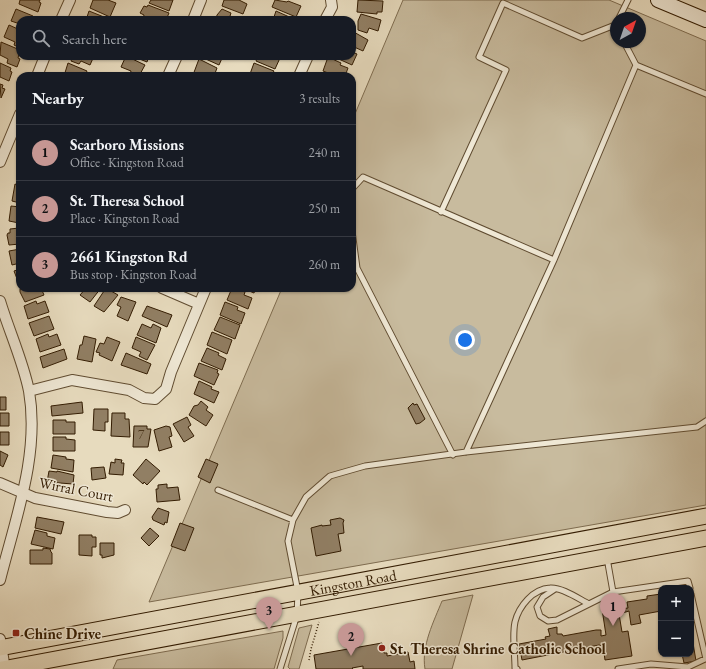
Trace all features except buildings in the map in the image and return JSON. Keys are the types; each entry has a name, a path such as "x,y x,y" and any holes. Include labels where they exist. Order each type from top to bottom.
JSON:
{"main road":[{"path":"658,0 706,20"},
{"name":"Kingston Road","path":"0,645 298,592 706,516"},
{"name":"Kingston Road","path":"4,669 706,538"}],"street":[{"path":"63,16 70,0"},
{"path":"195,16 202,0"},
{"path":"327,16 332,7 331,0"},
{"path":"39,72 43,60"},
{"path":"170,72 175,60"},
{"path":"301,72 306,60"},
{"path":"0,162 16,124"},
{"path":"171,292 199,304"},
{"path":"29,390 72,380 129,390 144,398 155,399 166,389 171,372 204,292"},
{"path":"0,301 3,318 29,390 32,439 22,492 0,580"},
{"name":"Wirral Court","path":"0,483 35,498 107,512 118,512 125,510"},
{"path":"0,645 4,669"}],"lane":[{"path":"621,12 628,0"},
{"path":"441,212 506,70 479,57 503,3 582,38 610,27"},
{"path":"627,48 636,65 706,94"},
{"path":"466,452 554,260 636,65"},
{"path":"356,185 363,177 554,260"},
{"path":"356,261 357,268 453,455"},
{"path":"280,669 297,614 298,592 288,540 293,520 306,497 330,476 365,466 466,452 697,427 706,421"},
{"path":"218,490 293,520"},
{"path":"607,557 613,592"},
{"path":"556,589 543,597 537,607 540,616 548,621 556,620 613,592 688,580 689,585"},
{"path":"517,669 515,668 515,622 525,602 534,593 551,587 589,604"},
{"path":"618,669 651,664 688,668 706,659 694,607"}],"path":[{"path":"309,660 319,622"}],"shaded area":[{"path":"403,0 609,0 637,12 610,12 610,48 646,48 646,16 706,41 706,505 149,602 280,292 356,292 356,112"},
{"path":"473,595 452,669 425,669 424,660 427,643 432,625 442,601"},
{"path":"312,625 299,669 290,669 288,667 299,628"},
{"path":"283,631 283,638 274,669 113,669 117,660"}],"place":[{"name":"Scarboro Missions","path":"613,626"},
{"name":"2661 Kingston Rd","path":"269,630"},
{"name":"Chine Drive","path":"16,633"},
{"name":"St. Theresa Shrine Catholic School","path":"382,648"},
{"name":"St. Theresa School","path":"351,656"}]}
